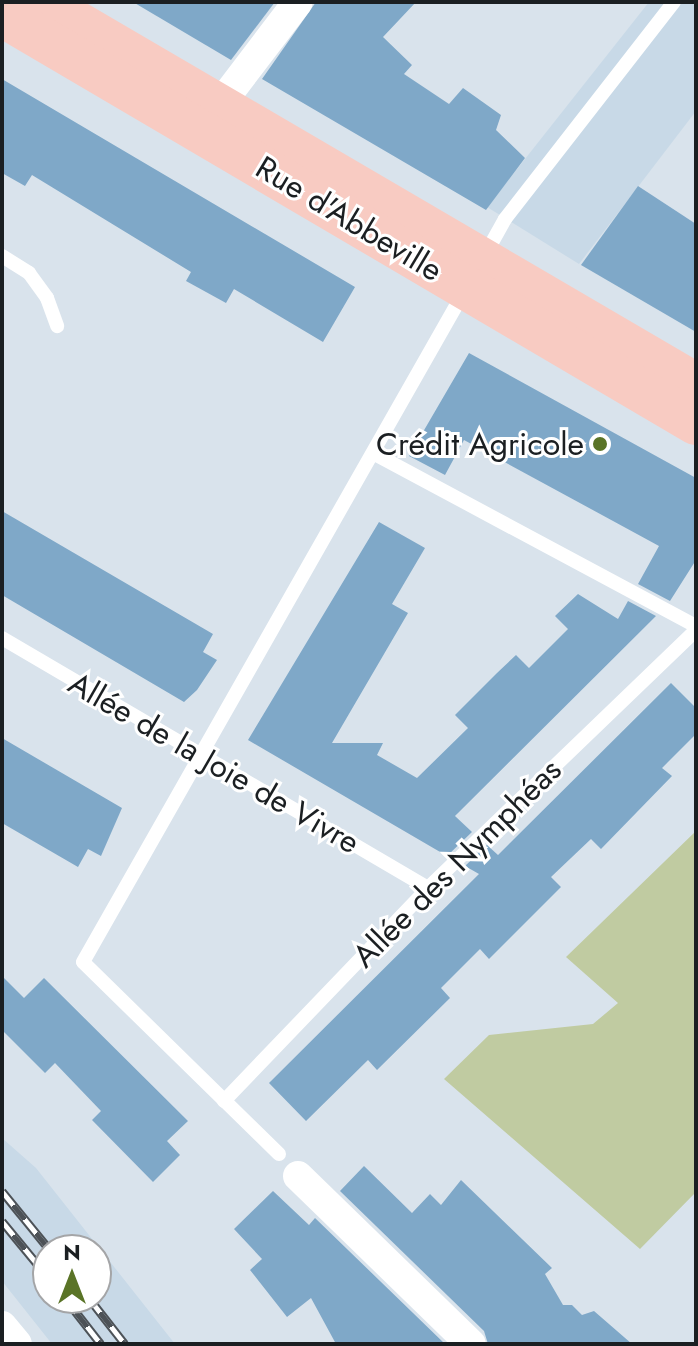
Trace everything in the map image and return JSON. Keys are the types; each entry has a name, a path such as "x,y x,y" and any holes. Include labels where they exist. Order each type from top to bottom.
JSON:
{"main road":[{"name":"Rue d'Abbeville","path":"13,9 210,118 474,274 696,423"},
{"name":"Rue d'Abbeville","path":"474,274 696,385"}],"street":[{"path":"210,118 298,2"},
{"path":"289,1165 471,1344"},
{"path":"2,1326 17,1344"}],"lane":[{"path":"289,1165 83,962 202,758 505,219 674,2"},
{"path":"2,256 29,273 47,298 57,326"},
{"path":"474,274 696,406"},
{"path":"373,453 696,628"},
{"name":"Allée des Nymphéas","path":"224,1101 428,888 696,628"},
{"name":"Allée de la Joie de Vivre","path":"2,638 428,888"}],"shaded area":[{"path":"649,2 696,2 696,111 579,264 487,207"},
{"path":"2,1138 36,1168 88,1234 32,1234 32,1314 112,1314 112,1264 175,1344 52,1344 2,1281"}],"green space":[{"path":"696,831 696,1192 640,1249 444,1079 489,1035 593,1024 618,1003 566,957"}],"building":[{"path":"133,2 275,2 231,60"},
{"path":"316,2 416,2 383,37 412,65 404,74 449,104 463,88 501,115 496,130 525,158 486,210 262,79"},
{"path":"2,79 355,287 323,342 234,289 226,303 186,281 191,272 32,175 25,186 2,173"},
{"path":"638,186 696,224 696,332 581,265"},
{"path":"469,353 696,478 696,560 670,601 638,584 659,546 464,440 445,475 409,456"},
{"path":"2,511 213,634 203,652 217,660 197,690 184,702 2,595"},
{"path":"379,522 425,548 392,604 408,613 332,743 383,743 377,755 417,778 468,728 455,715 497,673 516,655 529,668 568,629 555,616 578,594 618,619 628,601 656,616 455,816 472,832 447,856 248,740"},
{"path":"671,683 696,708 696,734 662,768 672,776 601,849 591,839 551,877 561,887 489,959 480,949 441,988 450,998 377,1070 368,1060 306,1121 269,1083 479,874 465,866 487,845 498,855"},
{"path":"2,738 122,808 101,856 88,849 78,867 2,823"},
{"path":"2,976 24,998 44,978 188,1121 167,1141 180,1155 153,1182 92,1120 101,1111 55,1063 45,1073 2,1030"},
{"path":"364,1166 412,1213 430,1194 441,1205 461,1180 552,1268 545,1274 563,1305 572,1305 582,1315 594,1311 632,1344 488,1344 484,1331 340,1191"},
{"path":"273,1191 309,1225 315,1218 445,1344 336,1344 311,1298 287,1317 250,1270 262,1259 234,1229"}],"railway":[{"path":"2,1191 37,1234"},
{"path":"2,1221 32,1258"},
{"path":"78,1314 101,1344"},
{"path":"102,1314 125,1344"}],"place":[{"name":"Crédit Agricole","path":"600,444"}]}
